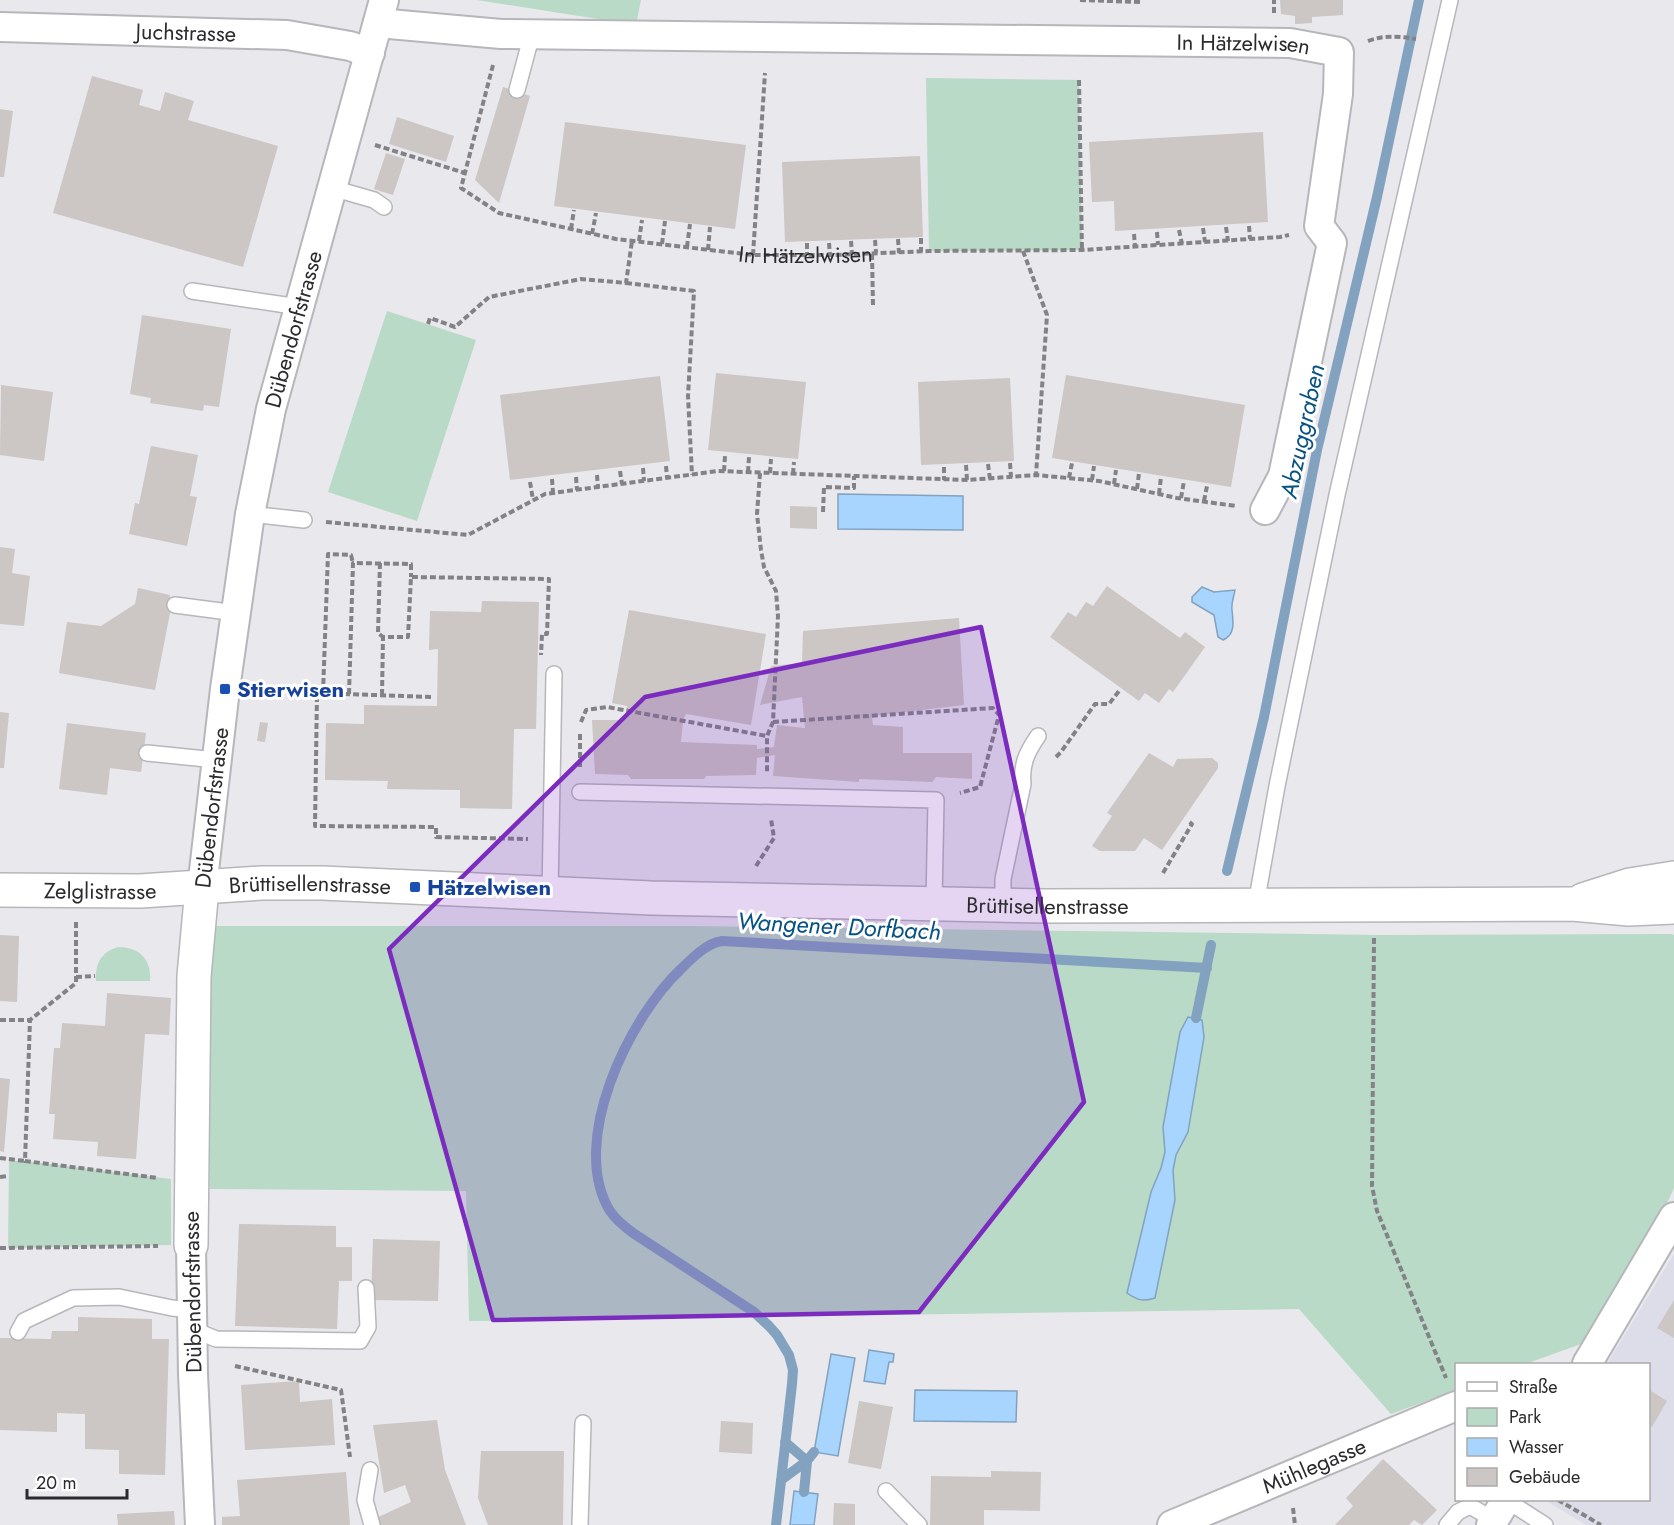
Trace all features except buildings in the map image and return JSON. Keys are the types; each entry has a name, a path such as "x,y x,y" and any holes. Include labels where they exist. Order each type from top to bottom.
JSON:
{"street":[{"name":"In Hätzelwisen","path":"381,12 501,34 1290,43 1339,52 1338,94 1319,226"},
{"name":"Dübendorfstrasse","path":"200,1525 192,1332 176,1245 194,976 216,759 250,514 271,409 381,12"},
{"name":"Juchstrasse","path":"0,27 287,35 350,46 369,53"},
{"path":"1265,510 1283,476 1332,243 1319,226"},
{"name":"Brüttisellenstrasse","path":"1572,904 1630,885 1674,878"},
{"name":"Brüttisellenstrasse","path":"202,888 262,883 322,883 651,898 1003,905 1572,904 1629,909 1674,907"},
{"name":"Zelglistrasse","path":"0,890 140,891 202,888"},
{"path":"1588,1363 1674,1217"},
{"name":"Mühlegasse","path":"1172,1525 1452,1394"}],"lane":[{"path":"1256,904 1277,786 1337,495 1450,0"},
{"path":"517,90 532,34"},
{"path":"332,188 374,200 384,207"},
{"path":"192,291 299,307"},
{"path":"250,514 304,520"},
{"path":"175,605 236,613"},
{"path":"550,893 554,674"},
{"path":"1003,905 1003,879 1023,784 1022,770 1027,752 1038,736"},
{"path":"147,753 216,759"},
{"path":"580,792 936,800 934,903"},
{"path":"18,1332 24,1321 73,1298 119,1297 172,1308 192,1332 216,1338 360,1341 368,1327 366,1288"},
{"path":"580,1525 583,1423"},
{"path":"370,1470 365,1500 372,1525"},
{"path":"886,1491 919,1525"},
{"path":"1447,1525 1458,1512 1470,1506 1500,1511 1545,1525"}],"path":[{"path":"1080,0 1140,2 1141,0"},
{"path":"368,143 465,173 501,34"},
{"path":"753,255 765,73"},
{"path":"1079,80 1082,250"},
{"name":"In Hätzelwisen","path":"465,173 461,188 499,213 632,241 753,255 1082,250 1280,237 1319,226"},
{"path":"571,229 574,210"},
{"path":"592,234 596,213"},
{"path":"639,241 642,220"},
{"path":"662,244 665,221"},
{"path":"687,247 690,225"},
{"path":"1249,226 1250,239"},
{"path":"708,250 710,227"},
{"path":"1226,227 1228,241"},
{"path":"1203,228 1205,242"},
{"path":"1179,230 1182,244"},
{"path":"1157,232 1158,245"},
{"path":"1134,234 1135,247"},
{"path":"921,238 921,252"},
{"path":"898,239 899,253"},
{"path":"873,305 875,240"},
{"path":"626,283 632,241"},
{"path":"851,241 852,255"},
{"path":"807,243 807,255"},
{"path":"830,243 830,255"},
{"path":"1023,251 1047,315 1036,475"},
{"path":"428,324 430,318 455,327 489,297 581,279 694,291 688,396 692,475"},
{"path":"724,471 725,456"},
{"path":"748,472 749,457"},
{"path":"770,473 771,459"},
{"path":"793,474 794,462"},
{"path":"1010,463 1011,477"},
{"path":"1069,478 1072,463"},
{"path":"988,464 990,478"},
{"path":"966,465 967,480"},
{"path":"666,466 667,477"},
{"path":"1092,480 1094,466"},
{"path":"944,467 944,480"},
{"path":"643,468 645,481"},
{"path":"1114,484 1116,470"},
{"path":"620,471 622,484"},
{"path":"304,520 468,535 545,494 724,471 944,480 1036,475 1092,480 1181,498 1265,510"},
{"path":"750,876 774,838 768,796 767,736 773,722 778,616 776,591 764,567 761,550 757,514 760,473"},
{"path":"1137,489 1139,473"},
{"path":"597,474 598,488"},
{"path":"823,512 824,487 854,488 854,476"},
{"path":"576,477 577,490"},
{"path":"1159,494 1161,477"},
{"path":"552,479 554,493"},
{"path":"1181,498 1184,481"},
{"path":"530,482 533,500"},
{"path":"1204,501 1207,486"},
{"path":"323,693 328,554 351,555 353,563 349,694"},
{"path":"353,563 380,563 411,564 408,637 383,637 378,633 380,563"},
{"path":"411,577 549,579 547,634 542,634 541,656"},
{"path":"382,695 383,637"},
{"path":"1023,784 1061,753 1095,704 1109,704 1119,691"},
{"path":"431,697 317,693 315,826 436,827 436,837 550,840"},
{"path":"580,792 580,719 586,710 607,707 767,736"},
{"path":"773,722 993,708 999,715 980,787 936,800"},
{"path":"1160,882 1165,867 1192,824 1188,821"},
{"path":"0,1020 30,1020 76,984 76,921"},
{"path":"1374,934 1372,1186 1377,1211 1452,1394"},
{"path":"76,977 95,976"},
{"path":"25,1161 30,1020"},
{"path":"0,1158 160,1178"},
{"path":"0,1177 8,1176"},
{"path":"0,1248 176,1245"},
{"path":"192,1332 341,1390 351,1462 365,1500"},
{"path":"1560,1501 1601,1525"}],"highlighted area":[{"path":"981,627 1084,1102 919,1312 493,1320 389,949 645,697"}],"shaded area":[{"path":"1674,1254 1674,1525 1586,1525 1547,1501 1650,1501 1650,1363 1608,1363"}],"green space":[{"path":"477,0 641,0 636,25"},
{"path":"926,78 1079,80 1082,250 929,251"},
{"path":"387,311 476,340 417,521 328,492"},
{"path":"206,926 694,926 1380,935 1674,935 1674,1188 1668,1201 1584,1343 1528,1363 1455,1363 1455,1390 1391,1414 1299,1309 469,1321 466,1191 210,1189"},
{"path":"118,947 133,949 143,956 149,967 150,981 96,981 98,964 103,955"},
{"path":"9,1161 171,1179 171,1245 8,1248"}],"water":[{"path":"838,494 963,496 963,530 838,529"},
{"path":"1202,587 1214,592 1235,590 1232,605 1232,631 1223,640 1218,637 1214,615 1192,602 1192,597"},
{"path":"1188,1017 1202,1020 1204,1037 1188,1132 1176,1155 1173,1170 1175,1200 1155,1298 1140,1300 1127,1293 1151,1192 1165,1152 1163,1127 1180,1032"},
{"path":"869,1350 894,1354 893,1362 889,1362 885,1384 864,1381"},
{"path":"831,1354 855,1358 838,1456 814,1452"},
{"path":"915,1390 1017,1391 1016,1422 914,1421"},
{"path":"794,1491 818,1494 814,1525 790,1525"}],"waterway":[{"name":"Abzuggraben","path":"1227,871 1264,717 1317,450 1377,197 1419,0"},
{"name":"Wangener Dorfbach","path":"776,1525 792,1384 793,1370 789,1355 777,1335 754,1312 621,1223 610,1211 599,1183 596,1151 600,1117 610,1082 642,1018 661,991 695,956 705,948 722,941 1207,968"},
{"name":"Abzuggraben","path":"1196,1018 1211,945"},
{"path":"785,1442 807,1461"},
{"path":"781,1480 807,1461 814,1452"},
{"path":"804,1492 807,1461"}],"place":[{"name":"Stierwisen","path":"225,689"},
{"name":"Hätzelwisen","path":"415,887"}]}
